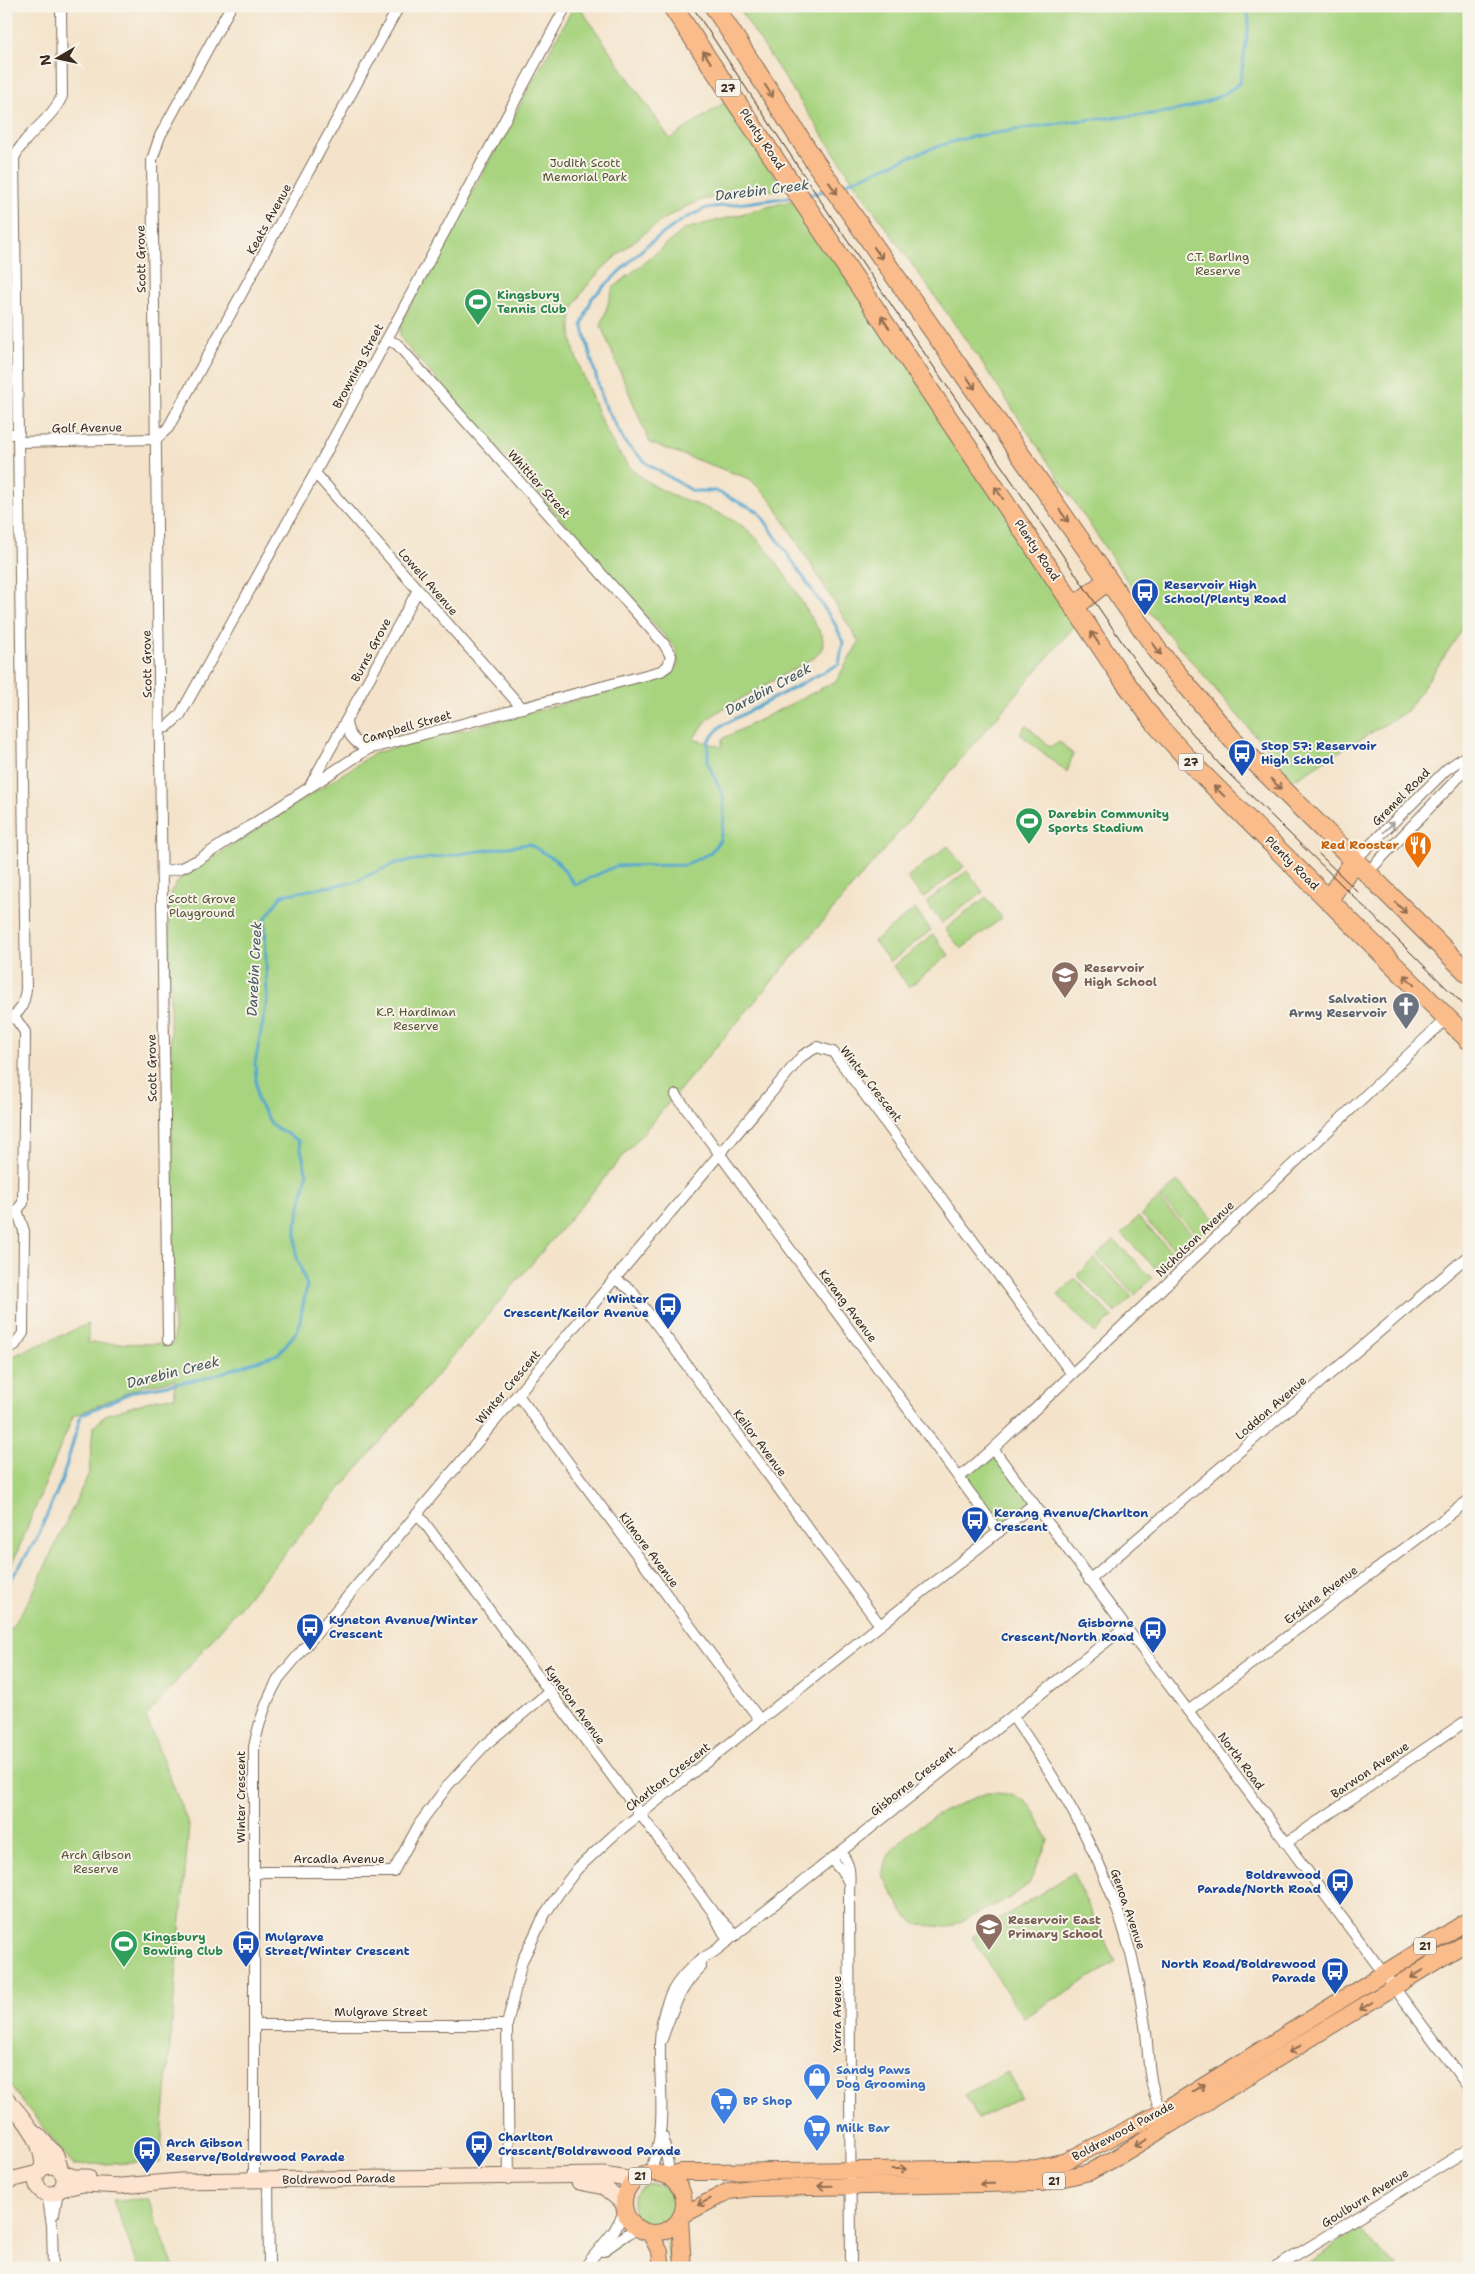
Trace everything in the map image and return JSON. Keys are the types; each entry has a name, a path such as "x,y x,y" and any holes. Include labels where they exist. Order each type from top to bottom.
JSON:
{"highway":[{"name":"Plenty Road","path":"672,6 1074,607 1156,724 1197,769 1469,1040"},
{"name":"27","path":"714,6 850,213 1158,652 1195,698 1232,739 1469,974"},
{"path":"1074,607 1108,580"},
{"path":"1329,899 1360,868"}],"main road":[{"name":"Boldrewood Parade","path":"668,2176 680,2172 754,2180 850,2186 1043,2183 1089,2172 1382,1973 1469,1920"},
{"name":"Boldrewood Parade","path":"680,2217 754,2180 850,2169 1037,2168 1073,2158 1166,2119 1395,1988 1469,1941"},
{"path":"6,2098 33,2131 52,2149 58,2158 64,2181 47,2183 42,2153 33,2131"},
{"name":"Boldrewood Parade","path":"47,2183 52,2166 62,2172 82,2178 120,2176 180,2181"},
{"name":"Boldrewood Parade","path":"6,2181 121,2186 180,2181 642,2176"},
{"name":"21","path":"624,2207 626,2190 642,2176 668,2176 678,2185 683,2197 680,2217 683,2268"},
{"name":"Boldrewood Parade","path":"505,2178 587,2182 604,2187 624,2207"},
{"path":"624,2207 630,2221 644,2231 660,2252 662,2268"},
{"name":"21","path":"644,2231 667,2230 680,2217"}],"street":[{"path":"8,1018 24,1005 26,989 19,438 10,266 10,157 58,106 62,96 61,6"},
{"name":"Scott Grove","path":"168,1340 152,160 160,136 231,6"},
{"name":"Keats Avenue","path":"156,439 168,428 187,396 399,6"},
{"name":"Browning Street","path":"161,728 174,723 180,716 315,473 566,6"},
{"name":"Whittier Street","path":"387,340 397,344 669,650"},
{"name":"Golf Avenue","path":"6,434 19,438 156,439"},
{"name":"Lowell Avenue","path":"315,473 522,708"},
{"name":"Burns Grove","path":"311,785 418,590"},
{"name":"Campbell Street","path":"162,872 181,868 198,860 368,749 661,672 668,666 671,656 669,650"},
{"path":"346,723 352,738 368,749"},
{"name":"Gremel Road","path":"1360,868 1447,769 1469,754"},
{"path":"1360,868 1456,780 1469,763"},
{"path":"6,1213 17,1210 23,1202 25,1032 16,1019 8,1018"},
{"name":"Nicholson Avenue","path":"960,1477 993,1449 1447,1018"},
{"name":"Winter Crescent","path":"269,2268 261,2180 254,2025 254,1747 259,1722 270,1694 279,1678 802,1056 817,1048 828,1049 839,1060 1072,1374"},
{"name":"Kerang Avenue","path":"676,1095 999,1532"},
{"path":"6,1348 15,1345 23,1333 24,1231 17,1210"},
{"name":"Loddon Avenue","path":"1089,1580 1469,1255"},
{"name":"Keilor Avenue","path":"616,1279 630,1290 880,1626"},
{"name":"Kilmore Avenue","path":"518,1395 760,1720"},
{"name":"North Road","path":"993,1449 1469,2088"},
{"name":"Erskine Avenue","path":"1188,1711 1469,1500"},
{"name":"Charlton Crescent","path":"505,2178 507,2025 522,1961 545,1914 577,1869 640,1814 1034,1504"},
{"name":"Kyneton Avenue","path":"418,1514 732,1938"},
{"name":"Gisborne Crescent","path":"642,2176 654,2161 661,2128 660,2024 675,1986 699,1960 715,1951 837,1857 1125,1627"},
{"name":"Arcadia Avenue","path":"254,1874 264,1872 393,1872 420,1823 449,1784 485,1745 550,1691"},
{"name":"Genoa Avenue","path":"1013,1718 1043,1760 1070,1804 1092,1846 1120,1919 1141,1996 1154,2096 1166,2119"},
{"name":"Barwon Avenue","path":"1286,1843 1469,1719"},
{"name":"Yarra Avenue","path":"837,1857 849,1864 851,2268"},
{"name":"Mulgrave Street","path":"254,2025 507,2025"},
{"path":"661,2128 668,2165 668,2176"},
{"name":"Goulburn Avenue","path":"1275,2268 1469,2149"},
{"path":"47,2183 52,2225 53,2268"},
{"path":"584,2268 596,2256 616,2229 624,2207"},
{"path":"596,2256 629,2232 644,2231"}],"green space":[{"name":"K.P. Hardiman Reserve","path":"574,6 579,6 670,139 724,103 784,189 733,194 702,200 668,217 626,247 607,265 578,299 572,314 571,334 578,362 610,439 629,466 641,477 668,493 711,510 739,524 751,533 774,559 822,635 822,647 815,657 709,718 693,739 722,747 722,739 836,681 859,642 771,500 750,479 650,443 601,326 613,288 685,229 798,199 1082,617 146,1717 189,1826 160,2162 73,2165 6,2081 6,1635 30,1599 89,1473 93,1428 105,1415 156,1399 175,1397 175,1380 143,1386 73,1416 6,1579 6,1359 88,1324 88,1343 174,1344 169,902 171,891 180,879 375,753 661,678 672,673 678,664 676,649 404,343 400,336 401,323"},
{"name":"C.T. Barling Reserve","path":"737,6 1469,6 1469,620 1407,711 1293,780 1144,606 978,357 853,181"},
{"path":"1026,725 1050,747 1060,742 1073,754 1067,772 1020,734"},
{"path":"948,846 964,867 923,898 907,877"},
{"path":"967,871 983,892 942,923 926,902"},
{"path":"986,897 1002,918 961,949 945,929"},
{"path":"915,909 931,930 890,962 874,941"},
{"path":"933,935 949,955 909,987 893,966"},
{"path":"1177,1181 1215,1220 1198,1236 1160,1198"},
{"path":"1158,1199 1195,1237 1179,1254 1141,1215"},
{"path":"1138,1217 1176,1256 1159,1272 1122,1234"},
{"path":"1114,1240 1152,1278 1135,1295 1097,1256"},
{"path":"1094,1258 1132,1297 1115,1313 1077,1275"},
{"path":"1075,1278 1112,1317 1095,1333 1058,1295"},
{"path":"993,1449 1034,1504 999,1532 960,1477"},
{"path":"987,1793 1013,1795 1021,1798 1032,1809 1048,1840 1029,1884 1008,1899 949,1927 919,1925 903,1913 883,1875 890,1853 898,1843 921,1825 961,1803"},
{"path":"1073,1873 1115,1962 1023,2018 972,1937"},
{"path":"1008,2072 1021,2097 978,2119 965,2094"},
{"path":"658,2184 666,2187 672,2193 675,2205 672,2217 666,2223 650,2226 642,2223 636,2217 633,2201 636,2193 642,2187"},
{"path":"148,2199 174,2268 139,2268 113,2200"},
{"path":"1359,2230 1399,2268 1299,2268"},
{"path":"676,2237 677,2268 669,2268 667,2242"}],"waterway":[{"name":"Darebin Creek","path":"839,186 910,157 965,138 1076,121 1161,113 1182,109 1222,95 1240,83 1249,23 1247,6"},
{"name":"Darebin Creek","path":"808,195 828,190"},
{"name":"Darebin Creek","path":"6,1587 36,1540 62,1480 81,1415 135,1391 206,1378 278,1354 298,1330 307,1286 296,1254 296,1226 307,1175 299,1141 272,1125 257,1100 255,1063 267,1001 265,919 282,895 354,882 396,863 529,844 557,861 575,885 616,866 685,865 710,853 720,840 724,819 723,796 708,763 708,741 721,726 839,664 843,642 835,624 759,512 716,491 693,491 649,465 626,444 603,402 582,324 592,298 647,245 682,220 706,208 792,197"}],"tram line":[{"path":"692,6 836,224 1157,693 1221,766 1469,1010"},
{"path":"1319,854 1358,892"}],"place":[{"name":"Kingsbury Tennis Club","path":"478,326"},
{"name":"Reservoir High School/Plenty Road","path":"1145,616"},
{"name":"Stop 57: Reservoir High School","path":"1242,777"},
{"name":"Darebin Community Sports Stadium","path":"1029,845"},
{"name":"Red Rooster","path":"1418,869"},
{"name":"Reservoir High School","path":"1065,999"},
{"name":"Salvation Army Reservoir","path":"1406,1030"},
{"name":"Winter Crescent/Keilor Avenue","path":"668,1330"},
{"name":"Kerang Avenue/Charlton Crescent","path":"975,1544"},
{"name":"Kyneton Avenue/Winter Crescent","path":"310,1651"},
{"name":"Gisborne Crescent/North Road","path":"1153,1654"},
{"name":"Boldrewood Parade/North Road","path":"1340,1906"},
{"name":"Reservoir East Primary School","path":"989,1951"},
{"name":"Kingsbury Bowling Club","path":"124,1968"},
{"name":"Mulgrave Street/Winter Crescent","path":"246,1968"},
{"name":"North Road/Boldrewood Parade","path":"1335,1995"},
{"name":"Sandy Paws Dog Grooming","path":"817,2101"},
{"name":"BP Shop","path":"724,2125"},
{"name":"Milk Bar","path":"817,2152"},
{"name":"Charlton Crescent/Boldrewood Parade","path":"479,2168"},
{"name":"Arch Gibson Reserve/Boldrewood Parade","path":"147,2174"}],"park label":[{"name":"Judith Scott Memorial Park","path":"585,170"},
{"name":"Scott Grove Playground","path":"202,906"},
{"name":"Arch Gibson Reserve","path":"96,1862"}]}
